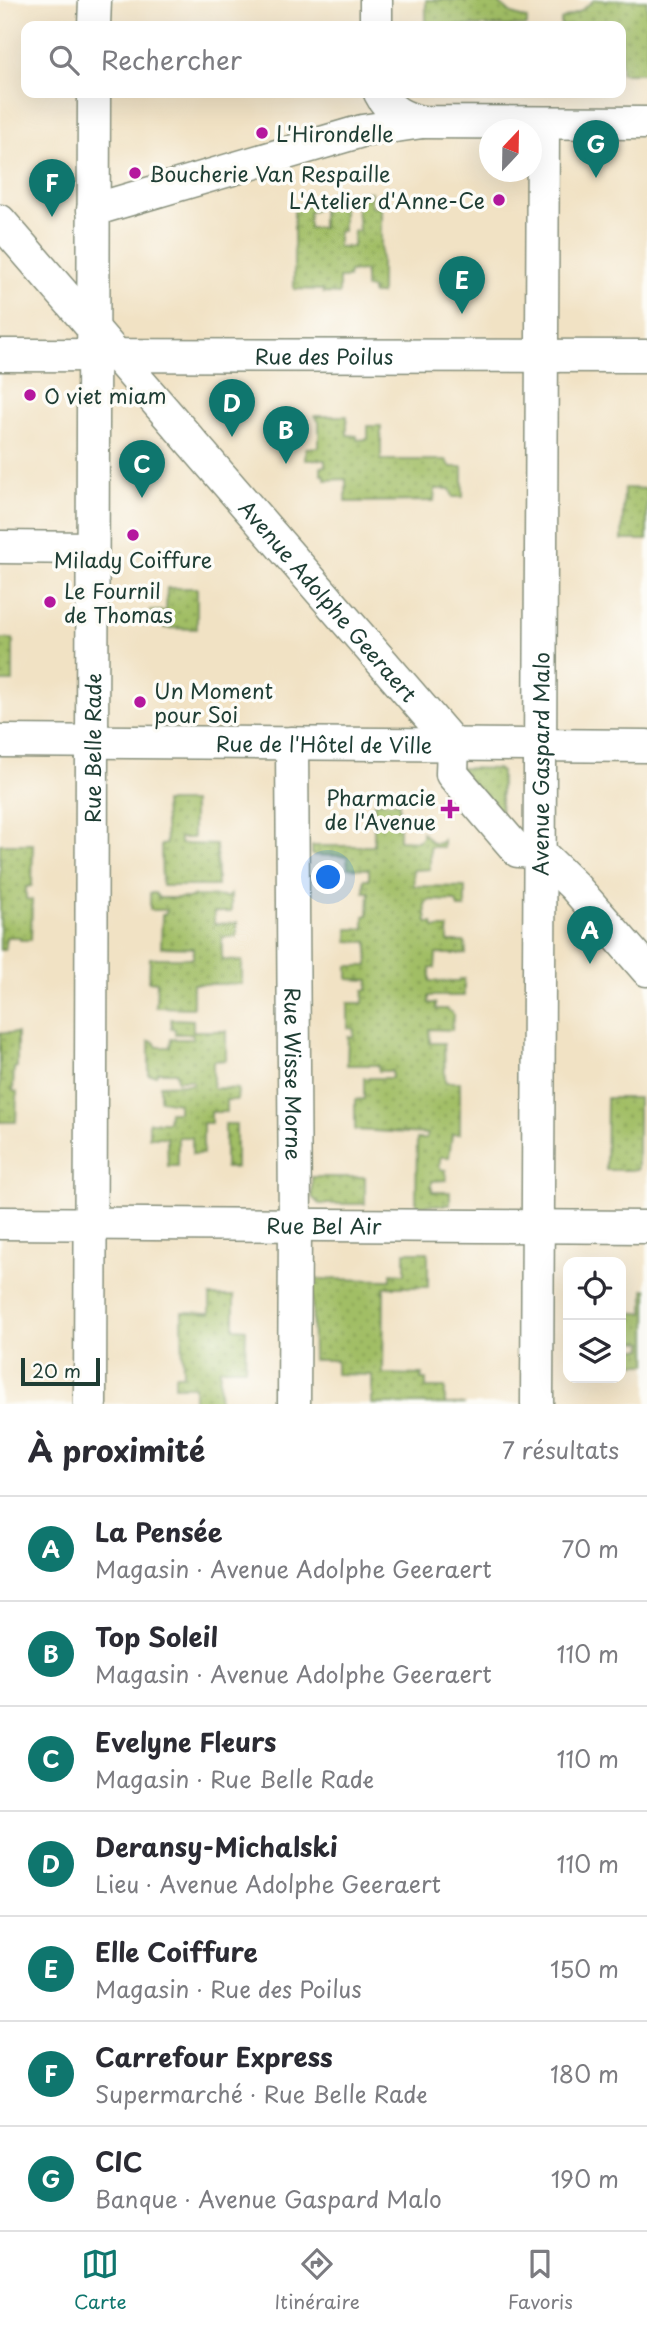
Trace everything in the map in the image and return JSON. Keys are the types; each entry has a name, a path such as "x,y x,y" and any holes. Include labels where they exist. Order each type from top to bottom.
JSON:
{"street":[{"path":"94,21 95,0"},
{"path":"376,0 376,21"},
{"name":"Rue Belle Rade","path":"90,1404 92,548 101,346 93,250 94,98"},
{"path":"384,98 392,110 402,117 422,122"},
{"path":"93,210 362,131 422,122 647,123"},
{"name":"Avenue Gaspard Malo","path":"537,1404 543,122"},
{"name":"Avenue Adolphe Geeraert","path":"0,221 40,266 101,346 453,744"},
{"path":"40,266 72,268 93,250"},
{"name":"Rue des Poilus","path":"0,355 101,346 647,356"},
{"path":"0,547 92,548"},
{"name":"Rue de l'Hôtel de Ville","path":"0,741 647,746"},
{"name":"Rue Wisse Morne","path":"292,743 294,1404"},
{"path":"453,744 453,774 518,851 539,852 574,886 647,970"},
{"name":"Rue Bel Air","path":"0,1223 647,1227"}],"green space":[{"path":"426,0 495,0 512,14 527,19 527,21 426,21"},
{"path":"594,0 647,0 647,73 626,73 626,21 561,21"},
{"path":"343,189 343,231 338,231 338,247 353,247 354,231 359,231 356,192 371,192 371,206 381,206 381,294 372,294 372,289 365,288 365,271 349,272 348,278 339,278 339,294 323,293 323,290 294,289 294,205 317,205 316,209 309,212 309,228 322,228 322,209 330,205 331,192"},
{"path":"315,416 347,416 347,435 357,436 357,440 368,439 368,426 381,426 381,460 446,460 451,467 463,467 463,497 453,497 450,489 435,489 434,501 346,502 346,479 325,480 325,475 321,475 321,467 325,466 325,460 305,460 306,448 319,447 319,422"},
{"path":"624,488 647,489 647,540 622,540"},
{"path":"167,588 197,588 197,629 164,628 163,616 150,616 150,611 166,611"},
{"path":"0,639 13,639 13,682 0,682"},
{"path":"458,768 497,769 501,772 501,819"},
{"path":"164,802 193,802 193,838 180,838 180,844 216,845 217,886 162,886 161,845 166,844"},
{"path":"374,802 399,802 399,840 418,841 422,832 432,843 440,843 443,840 443,847 430,847 430,869 413,870 414,886 465,887 465,908 458,908 456,901 428,900 425,904 427,923 433,923 434,928 448,928 448,942 465,942 466,954 436,954 435,968 430,968 430,981 459,982 464,979 464,996 429,996 429,1003 436,1003 436,1009 447,1009 453,1014 452,1030 429,1029 430,1043 444,1043 445,1082 460,1082 460,1134 452,1134 449,1157 440,1157 440,1169 446,1170 446,1180 432,1181 432,1192 450,1192 450,1205 416,1205 417,1139 426,1139 427,1134 355,1130 355,1100 364,1099 364,1078 392,1078 392,1071 379,1071 378,1065 347,1065 348,1037 353,1037 354,1029 348,1028 348,1003 363,1003 364,990 368,990 369,980 348,979 348,966 368,966 368,942 348,941 348,929 364,929 369,892 364,892 364,879 369,879 369,869 348,868 347,856 312,855 312,846 374,846"},
{"path":"0,844 33,844 32,886 26,887 26,899 32,900 31,940 6,937 5,950 0,950"},
{"path":"150,893 155,893 159,898 228,897 231,894 231,912 214,912 214,924 237,923 237,937 222,937 222,960 242,961 242,984 193,984 193,1008 156,1007 157,982 149,981 150,958 193,958 193,948 161,947 162,915 166,914 167,910 150,910"},
{"path":"171,1019 193,1020 193,1031 226,1031 226,1060 213,1061 213,1088 238,1089 237,1100 226,1100 226,1112 211,1112 211,1123 203,1123 203,1154 192,1154 192,1137 178,1137 178,1166 168,1166 167,1137 149,1137 149,1122 168,1122 169,1112 178,1112 178,1103 160,1100 160,1085 193,1084 192,1080 177,1080 176,1072 149,1075 149,1041 154,1042 157,1047 170,1047 171,1039 193,1039 192,1034 175,1034 175,1029 171,1028"},
{"path":"0,1033 17,1033 17,1067 14,1068 13,1091 17,1092 16,1122 0,1122"},
{"path":"607,1098 638,1098 638,1170 606,1170"},
{"path":"225,1124 236,1124 236,1168 225,1168"},
{"path":"312,1177 365,1177 365,1204 319,1204 312,1197"},
{"path":"405,1252 428,1252 428,1287 384,1287 383,1374 422,1375 421,1380 426,1380 426,1388 445,1388 445,1404 372,1404 372,1375 336,1374 336,1360 313,1360 312,1279 391,1280 391,1273 405,1274"},
{"path":"644,1289 647,1289 647,1364 626,1364 628,1349 643,1349 644,1342 631,1341 630,1337 626,1337 626,1313 644,1313"},
{"path":"210,1296 234,1296 234,1328 246,1329 245,1368 220,1368 219,1404 194,1404 194,1386 175,1386 175,1375 183,1375 182,1312 210,1313"}],"place":[{"name":"L'Hirondelle","path":"262,133"},
{"name":"Boucherie Van Respaille","path":"135,173"},
{"name":"CIC","path":"596,178"},
{"name":"L'Atelier d'Anne-Ce","path":"499,200"},
{"name":"Carrefour Express","path":"52,217"},
{"name":"Elle Coiffure","path":"462,314"},
{"name":"O viet miam","path":"30,395"},
{"name":"Deransy-Michalski","path":"232,437"},
{"name":"Top Soleil","path":"286,464"},
{"name":"Evelyne Fleurs","path":"142,498"},
{"name":"Milady Coiffure","path":"133,535"},
{"name":"Le Fournil de Thomas","path":"50,602"},
{"name":"Un Moment pour Soi","path":"140,702"},
{"name":"Pharmacie de l'Avenue","path":"450,809"},
{"name":"La Pensée","path":"590,964"}]}
